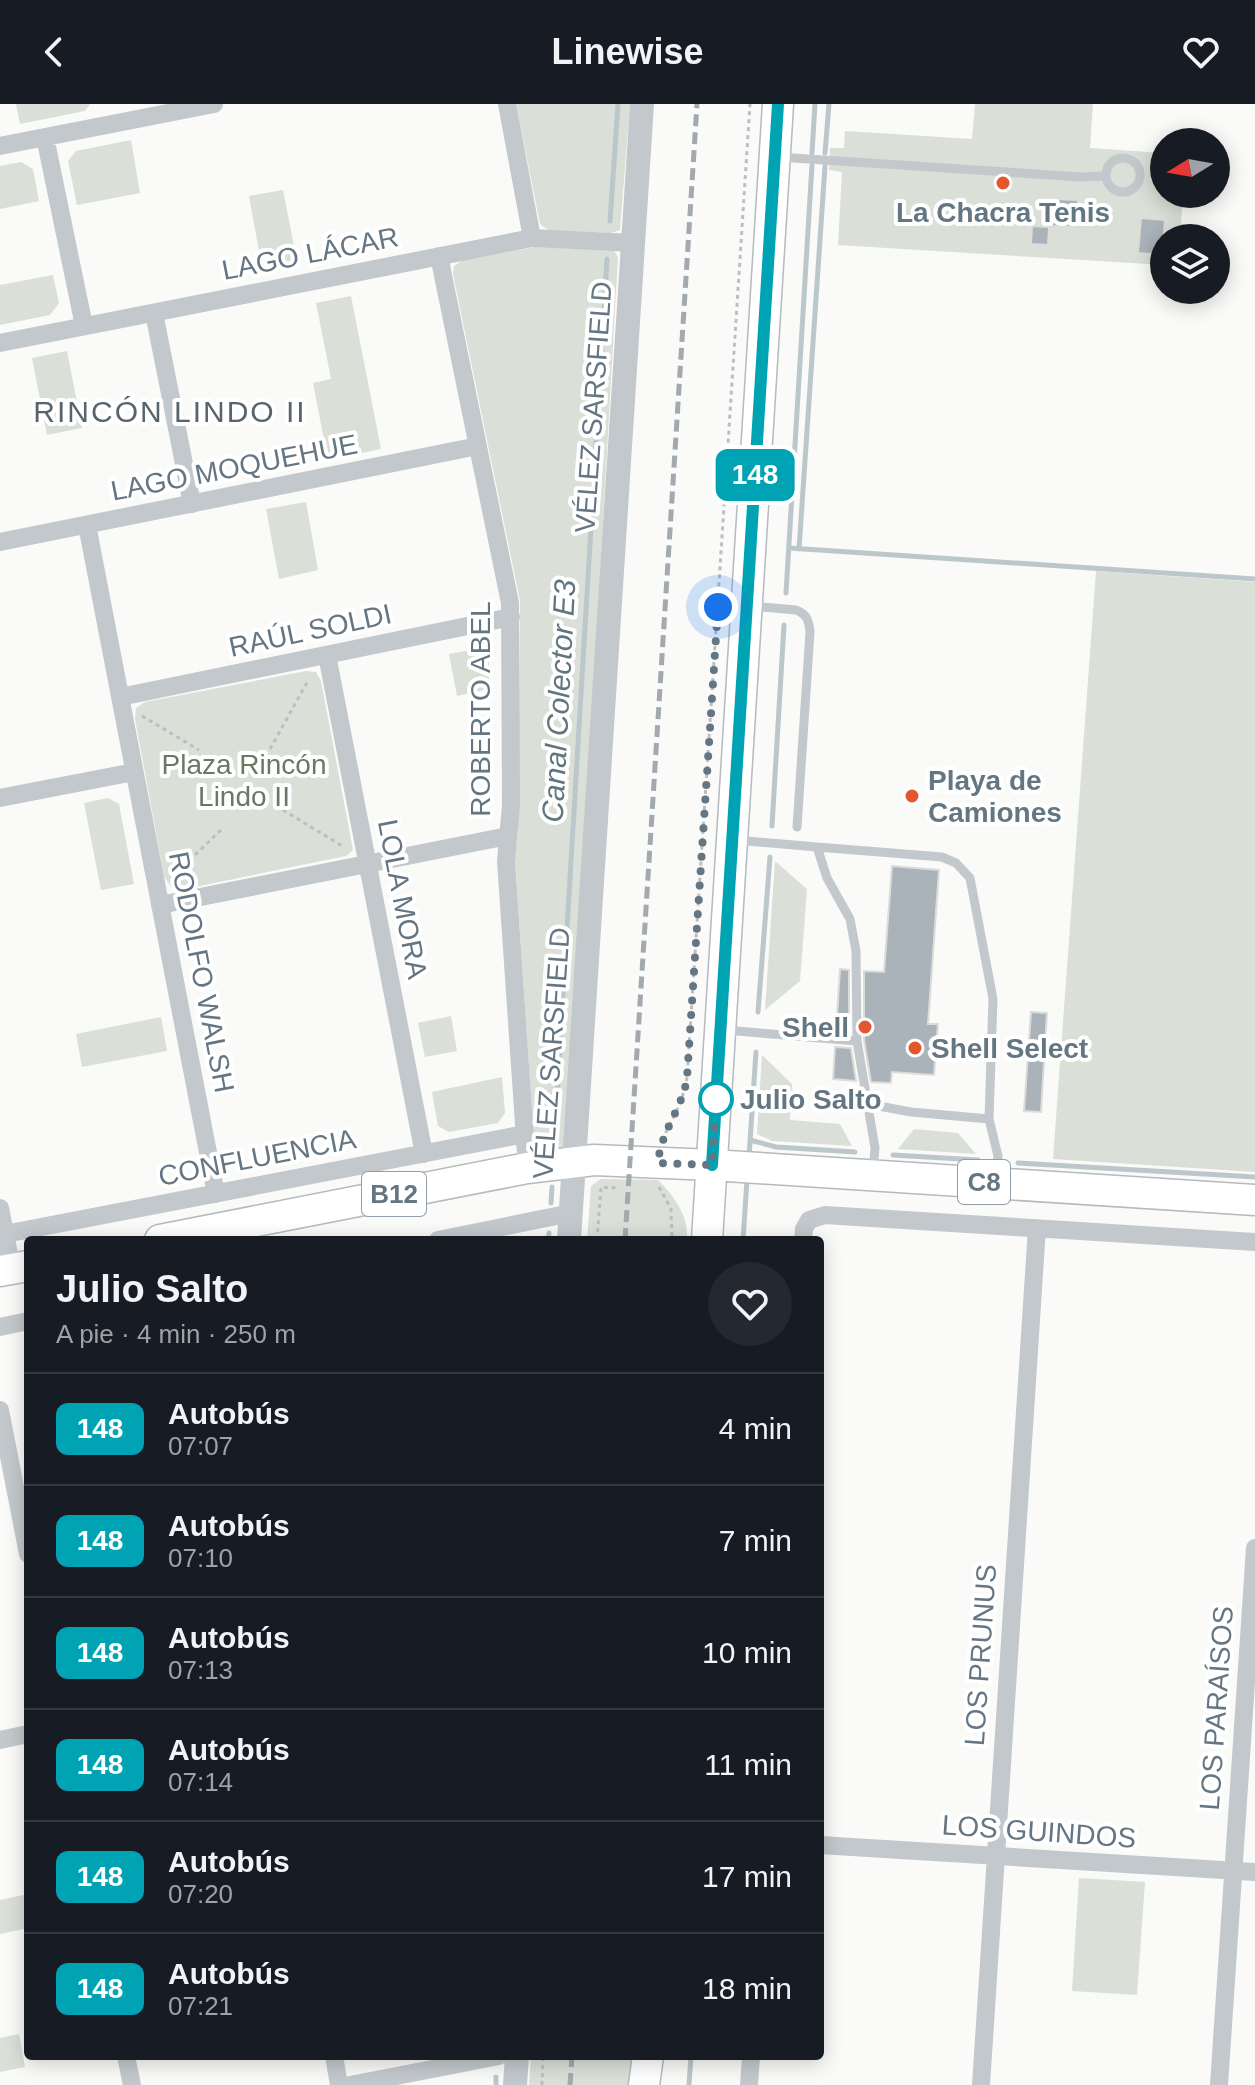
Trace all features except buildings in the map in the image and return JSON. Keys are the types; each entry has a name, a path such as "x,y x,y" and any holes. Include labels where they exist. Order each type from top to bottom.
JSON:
{"main road":[{"path":"707,1236 778,104"},
{"name":"B12","path":"180,1236 574,1161 712,1165"},
{"name":"C8","path":"712,1165 1255,1200"},
{"path":"644,2085 647,2060"},
{"path":"658,2060 658,2085"}],"street":[{"path":"111,104 115,123"},
{"path":"0,146 214,104"},
{"path":"507,104 532,238"},
{"name":"VÉLEZ SARSFIELD","path":"569,1236 642,104"},
{"path":"45,137 84,326"},
{"name":"LAGO LÁCAR","path":"0,343 532,238 633,243"},
{"name":"ROBERTO ABEL","path":"439,256 509,596 511,805 506,861 527,1168"},
{"path":"154,313 192,504"},
{"name":"LAGO MOQUEHUE","path":"0,542 478,446"},
{"name":"RODOLFO WALSH","path":"87,525 216,1194"},
{"name":"RAÚL SOLDI","path":"120,697 511,617"},
{"name":"LOLA MORA","path":"327,655 424,1154"},
{"path":"0,798 134,772"},
{"path":"160,905 508,836"},
{"name":"CONFLUENCIA","path":"3,1235 525,1134"},
{"path":"0,1208 3,1235 13,1269"},
{"path":"458,1236 571,1213"},
{"path":"803,1236 809,1220 825,1215 1255,1242"},
{"name":"LOS PRUNUS","path":"981,2085 1037,1228"},
{"path":"0,1327 24,1322"},
{"path":"0,1410 24,1533"},
{"name":"LOS PARAÍSOS","path":"1219,2085 1255,1548"},
{"path":"0,1740 24,1735"},
{"name":"LOS GUINDOS","path":"824,1845 1255,1872"},
{"path":"127,2060 132,2085"},
{"path":"335,2060 339,2085"},
{"path":"350,2085 478,2060"},
{"path":"515,2085 517,2060"},
{"path":"749,2085 751,2060"}],"lane":[{"path":"775,157 1105,176"},
{"path":"747,606 796,610 808,620 810,632 797,827"},
{"path":"733,840 942,857 956,863 970,878 993,999 989,1119 998,1156 996,1183"},
{"path":"817,847 827,878 850,919 856,951 857,1041 875,1148 873,1175"},
{"path":"721,1029 857,1041"},
{"path":"868,1104 911,1112 989,1119"}],"path":[{"path":"672,1236 671,1209 658,1185 658,1163 660,1145 681,1102 687,1078 750,104"},
{"path":"303,678 314,683"},
{"path":"270,749 309,679"},
{"path":"142,723 142,716 147,710"},
{"path":"142,716 199,750"},
{"path":"283,810 344,847"},
{"path":"177,881 171,876 221,830"},
{"path":"338,851 344,847 346,840"},
{"path":"597,1236 601,1187 614,1188 615,1161"},
{"path":"542,2085 543,2060"}],"green space":[{"path":"16,104 90,104 85,111 20,124"},
{"path":"516,104 630,104 620,230 611,233 548,230 540,224"},
{"name":"La Chacra Tenis","path":"975,104 1093,104 1090,148 1150,152 1150,208 1182,208 1181,224 1150,224 1150,264 838,245 842,172 829,170 830,148 844,148 845,131 972,139"},
{"path":"131,140 140,193 77,205 68,161 76,151"},
{"path":"21,162 33,169 39,201 0,209 0,166"},
{"path":"283,190 298,266 263,273 249,196"},
{"path":"536,247 614,251 618,257 568,1140 562,1149 540,1152 534,1142 515,858 518,829 520,601 453,274 454,266 463,260"},
{"path":"53,275 59,303 50,315 0,325 0,285"},
{"path":"351,296 381,449 328,460 313,383 331,379 316,303"},
{"path":"67,351 82,428 47,435 32,358"},
{"path":"306,502 318,570 279,579 266,509"},
{"path":"1096,571 1255,582 1255,1172 1053,1159"},
{"path":"480,648 489,655 489,689 457,696 449,654"},
{"name":"Plaza Rincón Lindo II","path":"306,671 316,672 321,681 353,850 346,856 185,889 171,887 164,876 135,719 136,708 145,702"},
{"path":"108,798 119,804 134,884 101,890 84,803"},
{"path":"775,861 807,889 800,981 765,1010"},
{"path":"451,1016 457,1051 425,1057 418,1023"},
{"path":"161,1017 167,1051 82,1067 76,1034"},
{"path":"762,1055 792,1084 790,1120 840,1124 852,1146 772,1141 757,1134"},
{"path":"502,1077 505,1113 498,1123 449,1132 438,1126 432,1092"},
{"path":"914,1129 958,1133 976,1154 898,1149"},
{"path":"601,1179 658,1180 679,1207 686,1223 687,1236 587,1236 591,1186"},
{"path":"1079,1878 1145,1882 1137,1995 1072,1991"},
{"path":"24,1895 24,1929 0,1934 0,1900"},
{"path":"19,2034 25,2067 0,2072 0,2038"},
{"path":"531,2060 634,2060 632,2085 529,2085"}],"waterway":[{"name":"Canal Colector E3","path":"610,221 618,104"},
{"path":"812,153 815,104"},
{"path":"825,153 829,104"},
{"path":"786,593 812,165"},
{"path":"799,549 825,166"},
{"name":"Canal Colector E3","path":"554,1146 607,259"},
{"path":"789,548 1255,579"},
{"path":"772,826 784,625"},
{"path":"758,1012 770,857"},
{"path":"749,1157 756,1052"},
{"path":"750,1140 776,1147 855,1152"},
{"path":"893,1155 978,1160"},
{"path":"1018,1163 1255,1177"},
{"path":"743,1236 747,1180"},
{"name":"Canal Colector E3","path":"551,1203 552,1187"},
{"path":"689,2085 691,2060"},
{"name":"Canal Colector E3","path":"496,2077 496,2085"}],"railway":[{"path":"625,1236 697,104"},
{"path":"570,2085 572,2060"}],"bus line":[{"name":"148","path":"712,1165 778,104"}],"place":[{"name":"La Chacra Tenis","path":"1003,183"},
{"name":"Playa de Camiones","path":"912,796"},
{"name":"Shell","path":"865,1027"},
{"name":"Shell Select","path":"915,1048"},
{"name":"Julio Salto","path":"716,1099"}],"district":[{"name":"RINCÓN LINDO II","path":"170,412"}],"route":[{"path":"716,1099 712,1165 658,1163 660,1145 681,1102 687,1078 718,607"}]}
